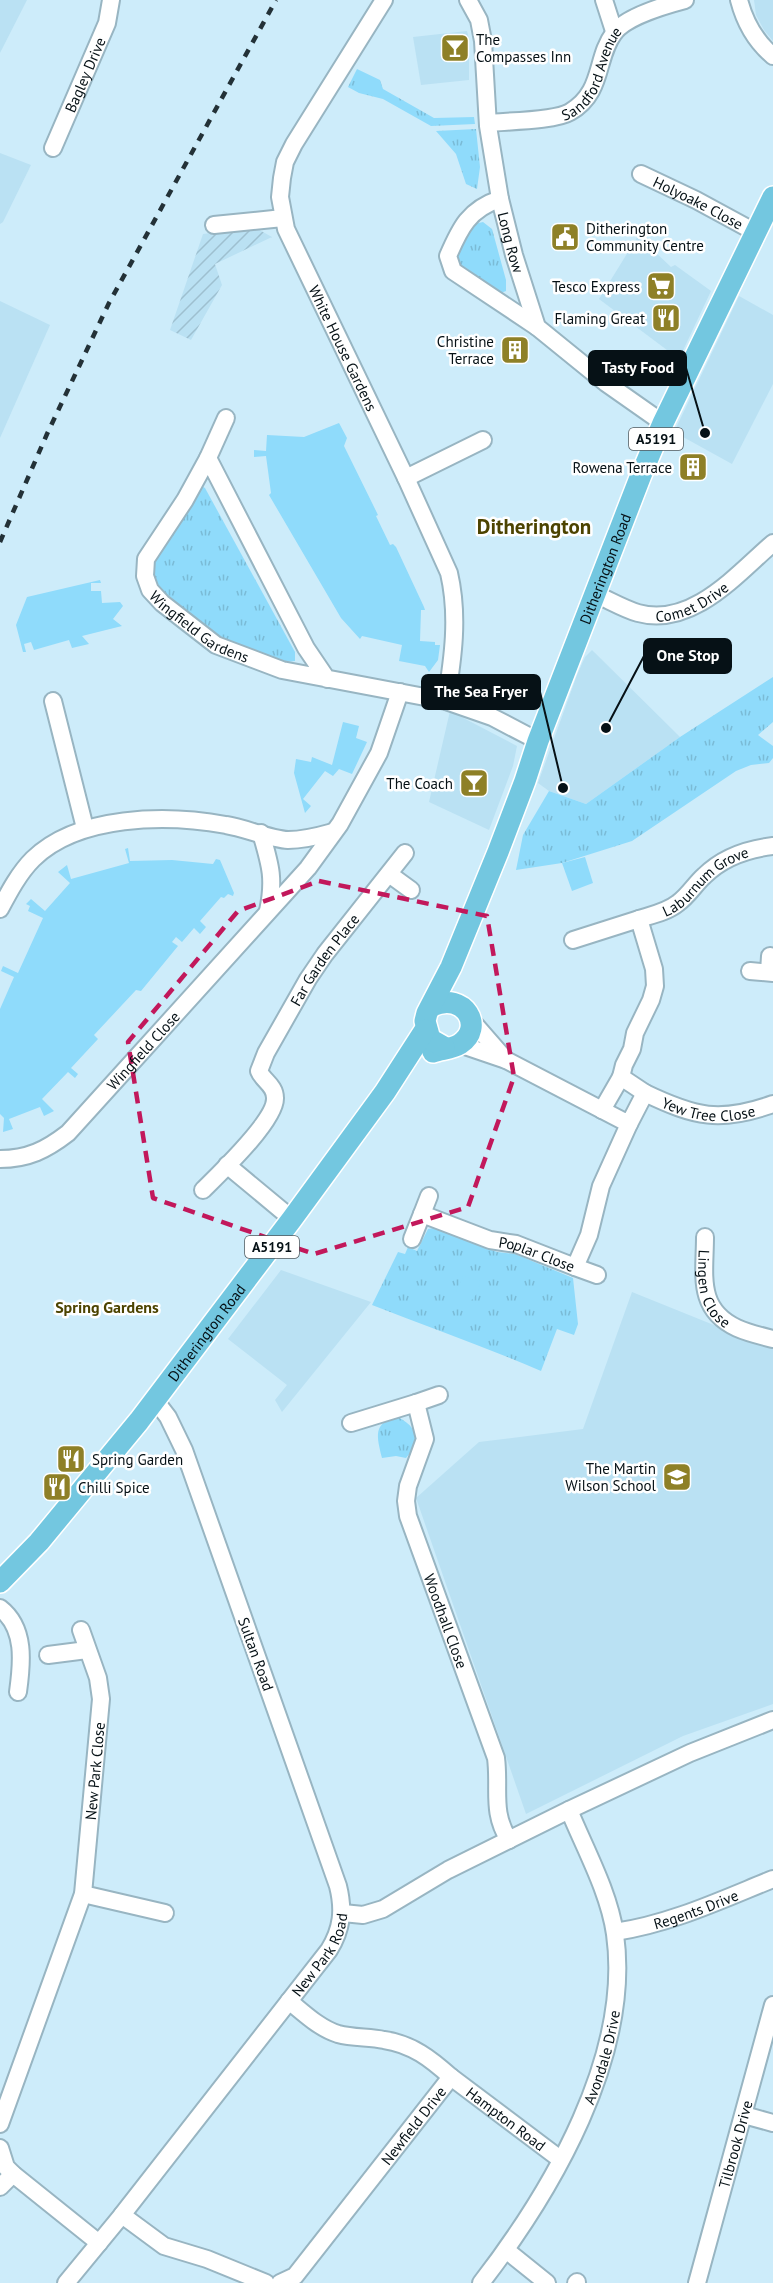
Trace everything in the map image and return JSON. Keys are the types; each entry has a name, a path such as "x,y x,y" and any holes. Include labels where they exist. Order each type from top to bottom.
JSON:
{"main road":[{"name":"Ditherington Road","path":"155,1400 385,1092 425,1030 424,1022 427,1013 458,949 514,812 538,741 641,475 663,423 773,197"},
{"name":"Ditherington Road","path":"458,949 466,1013"},
{"path":"425,1030 430,1039 452,1046 466,1038 470,1030 466,1013 452,1002 442,1002 432,1006"},
{"name":"Ditherington Road","path":"385,1092 419,1060 452,1046"},
{"name":"A5191","path":"0,1582 46,1533 155,1400"}],"street":[{"name":"Bagley Drive","path":"53,148 107,23 111,0"},
{"name":"White House Gardens","path":"384,0 294,144 285,162 280,197 283,218 314,289 406,478 449,573 454,597 455,627 447,701"},
{"name":"Long Row","path":"468,0 479,20 483,41 488,123 500,199 514,255 537,327"},
{"path":"604,0 615,31"},
{"name":"Sandford Avenue","path":"488,123 568,113 584,102 595,82 615,31 647,13 685,0"},
{"path":"739,0 746,24 759,44 773,56"},
{"name":"Holyoake Close","path":"641,174 755,232"},
{"path":"500,199 482,205 459,229 448,256 453,271 537,327 606,383 663,423"},
{"path":"214,225 283,218"},
{"name":"Wingfield Gardens","path":"226,418 185,500 146,559 145,576 150,591 216,645 282,670 447,701 492,717 538,741"},
{"path":"406,478 483,440"},
{"path":"208,458 306,648 327,679"},
{"name":"Comet Drive","path":"595,594 646,614 672,614 686,610 710,597 773,543"},
{"name":"Wingfield Close","path":"0,1159 16,1159 35,1155 52,1146 68,1133 308,868 345,816 380,753 400,692"},
{"path":"53,701 85,828"},
{"path":"0,909 10,890 32,860 55,841 85,828 114,822 146,820 224,824 286,840 310,838 333,832"},
{"path":"261,832 271,864 273,888 268,912"},
{"name":"Laburnum Grove","path":"573,940 669,910 679,903 704,876 731,857 773,846"},
{"name":"Far Garden Place","path":"227,1165 265,1124 274,1108 274,1091 260,1075 260,1066 308,979 405,853"},
{"path":"389,874 411,890"},
{"path":"602,1110 621,1077 635,1034 655,986 654,969 639,919"},
{"path":"750,971 770,967"},
{"path":"466,1013 506,1060"},
{"path":"452,1046 506,1060 629,1124"},
{"name":"Yew Tree Close","path":"621,1077 645,1093 674,1107 708,1115 746,1113 773,1104"},
{"name":"Yew Tree Close","path":"629,1124 645,1093"},
{"name":"Poplar Close","path":"422,1214 490,1240 516,1244 575,1267 589,1235 601,1185 629,1124"},
{"path":"203,1190 227,1165 292,1219"},
{"path":"412,1239 429,1196"},
{"name":"Lingen Close","path":"705,1237 705,1288 711,1310 735,1327 773,1339"},
{"path":"575,1267 597,1275"},
{"path":"351,1423 439,1395"},
{"name":"Sultan Road","path":"155,1400 168,1417 184,1450 338,1886 343,1913"},
{"name":"Woodhall Close","path":"416,1403 425,1439 408,1486 406,1501 408,1516 496,1758 499,1782 497,1814 508,1840"},
{"path":"0,1608 13,1620 19,1641 21,1659 18,1692"},
{"name":"New Park Close","path":"0,2124 83,1894 101,1698 98,1678 81,1630"},
{"path":"48,1655 87,1650"},
{"name":"New Park Road","path":"66,2283 122,2215 329,1950 336,1939 343,1913 363,1915 383,1909 448,1870 569,1810 690,1753 773,1720"},
{"name":"Avondale Drive","path":"481,2283 538,2202 582,2116 598,2078 609,2040 618,1970 615,1932 602,1890 569,1810"},
{"name":"Regents Drive","path":"615,1932 645,1927 681,1916 773,1879"},
{"path":"83,1894 165,1913"},
{"name":"Newfield Drive","path":"280,2283 295,2276 451,2077 427,2056 407,2046 385,2040 337,2033 314,2022 289,2001"},
{"name":"Tilbrook Drive","path":"697,2283 773,2005"},
{"name":"Hampton Road","path":"451,2077 560,2159"},
{"path":"744,2115 773,2123"},
{"path":"0,2148 6,2167 13,2174 99,2243"},
{"path":"0,2187 13,2174"},
{"path":"122,2215 164,2246 207,2259 266,2283"},
{"path":"506,2250 547,2283"}],"highlighted area":[{"path":"319,881 487,916 514,1077 468,1207 314,1254 153,1198 128,1042 238,911"}],"shaded area":[{"path":"0,0 27,0 0,53"},
{"path":"754,0 773,0 773,41 756,15"},
{"path":"467,31 469,80 421,85 413,37"},
{"path":"0,153 31,165 0,224"},
{"path":"254,227 272,237 215,264 222,285 191,340 170,330 203,234"},
{"path":"638,236 671,267 675,265 711,291 679,359 599,299"},
{"path":"739,296 773,315 773,384 732,464 674,432"},
{"path":"0,301 50,325 0,438"},
{"path":"592,650 680,737 586,804 549,791 538,783 577,675 585,657"},
{"path":"450,711 517,746 513,766 489,830 429,802"},
{"path":"281,1270 371,1302 282,1412 275,1400 287,1385 228,1339"},
{"path":"632,1292 773,1349 773,1704 683,1736 526,1814 416,1498 479,1442 583,1429"}],"green space":[{"path":"357,69 380,80 383,89 434,118 474,117 475,124 431,126 383,99 359,93 348,87"},
{"path":"476,129 480,167 477,189 466,184 456,154 436,131"},
{"path":"483,222 492,229 506,280 506,291 498,294 471,275 460,263 458,256 460,246 474,224"},
{"path":"339,423 347,438 344,446 378,515 376,516 390,545 393,544 396,547 424,607 425,610 421,610 420,641 435,642 435,645 440,645 438,660 429,672 425,666 399,661 402,645 362,636 360,639 341,618 269,495 271,493 266,456 254,457 254,450 266,451 267,435 304,437"},
{"path":"200,485 205,488 295,652 295,661 286,662 225,642 163,595 154,579 153,563"},
{"path":"100,580 101,583 91,583 91,591 101,591 102,603 120,602 123,606 113,619 122,626 82,636 89,644 72,648 69,640 34,650 31,642 24,644 26,652 23,652 16,625 27,597"},
{"path":"773,677 773,722 758,735 773,746 773,758 769,763 751,765 736,771 632,841 562,863 516,870 523,835 549,791 586,804 680,737"},
{"path":"343,722 359,726 356,738 367,742 352,774 339,769 333,776 325,771 303,799 311,806 305,813 294,773 296,759 311,762 312,757 332,765"},
{"path":"128,848 130,861 172,860 213,864 216,859 220,860 234,893 233,896 228,894 224,898 221,897 200,921 206,927 200,934 194,928 182,942 176,937 172,942 178,946 141,991 136,990 94,1035 98,1039 71,1068 78,1074 75,1078 68,1072 42,1099 54,1111 44,1116 40,1107 9,1119 13,1129 3,1132 4,1118 0,1114 0,1009 14,977 1,971 3,966 18,973 43,918 28,911 30,906 26,904 31,899 45,911 70,883 58,872 67,865 71,879 129,863 125,849"},
{"path":"585,857 593,883 572,891 562,863"},
{"path":"433,1228 497,1252 515,1254 573,1278 578,1324 574,1335 557,1329 541,1371 372,1305 398,1252 405,1254 408,1247 417,1251 428,1229"},
{"path":"463,1276 480,1281 478,1292 472,1300 456,1292"},
{"path":"398,1417 412,1428 416,1446 406,1458 396,1456 382,1458 378,1432 384,1423"}],"railway":[{"path":"0,542 47,434 109,303 276,0"}],"place":[{"name":"The Compasses Inn","path":"455,48"},
{"name":"Ditherington Community Centre","path":"565,237"},
{"name":"Tesco Express","path":"661,286"},
{"name":"Flaming Great","path":"666,318"},
{"name":"Christine Terrace","path":"515,350"},
{"name":"Tasty Food","path":"705,433"},
{"name":"Rowena Terrace","path":"693,467"},
{"name":"One Stop","path":"606,728"},
{"name":"The Coach","path":"474,783"},
{"name":"The Sea Fryer","path":"563,788"},
{"name":"Spring Garden","path":"71,1459"},
{"name":"The Martin Wilson School","path":"677,1477"},
{"name":"Chilli Spice","path":"57,1487"}],"district":[{"name":"Ditherington","path":"534,526"},
{"name":"Spring Gardens","path":"107,1307"}]}
